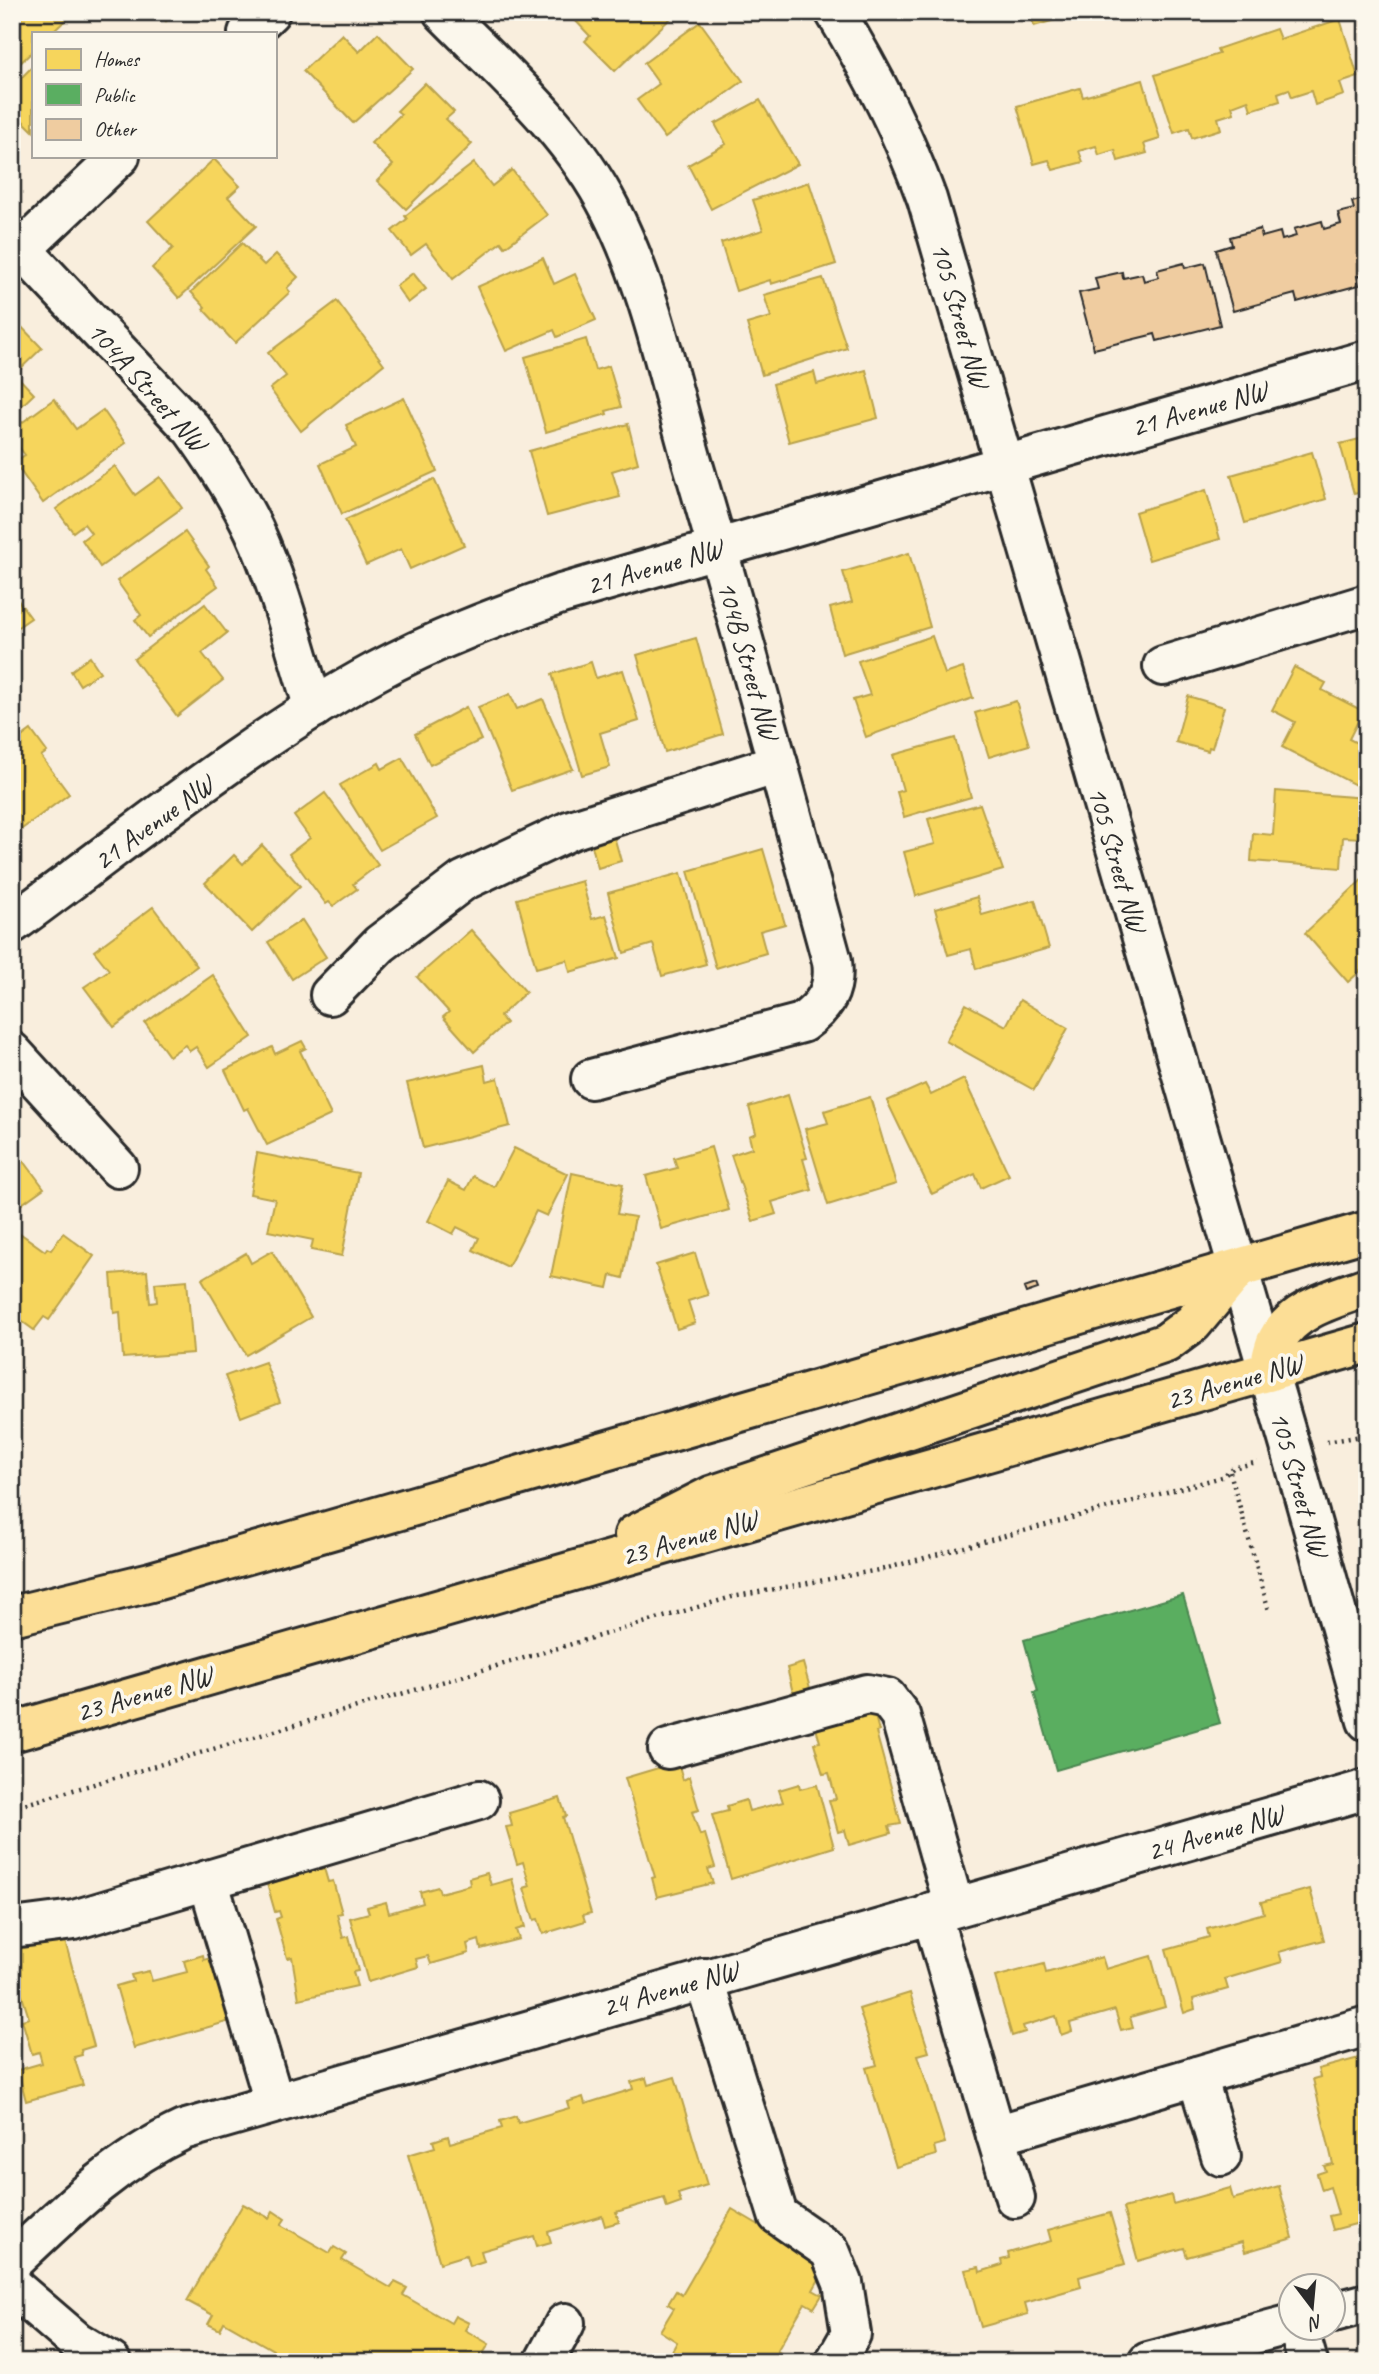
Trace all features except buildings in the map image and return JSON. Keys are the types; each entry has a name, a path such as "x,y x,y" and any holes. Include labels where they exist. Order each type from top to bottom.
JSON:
{"main road":[{"path":"12,1616 151,1583 1367,1231"},
{"path":"551,1576 713,1495 1166,1343 1193,1323 1238,1269"},
{"path":"1268,1372 1277,1339 1303,1314 1315,1305 1367,1287"},
{"name":"23 Avenue NW","path":"12,1732 1367,1343"}],"street":[{"path":"249,32 270,12"},
{"name":"104B Street NW","path":"443,12 561,135 576,153 610,208 644,295 832,961 834,979 821,1009 802,1023 591,1079"},
{"name":"105 Street NW","path":"835,12 883,95 908,147 927,199 1367,1721"},
{"path":"17,244 118,158"},
{"name":"104A Street NW","path":"17,244 192,429 215,462 254,529 268,563 314,708"},
{"name":"21 Avenue NW","path":"12,924 314,708 377,671 496,617 561,594 1367,360"},
{"path":"1163,666 1367,604"},
{"path":"330,995 380,944 463,881 571,830 778,764"},
{"path":"12,1052 118,1168"},
{"path":"668,1749 867,1694 887,1698 900,1715 942,1909 996,2135 1015,2198"},
{"name":"24 Avenue NW","path":"12,2262 88,2191 149,2146 183,2130 942,1909 1367,1789"},
{"path":"12,1928 74,1920 479,1800"},
{"path":"208,1880 274,2102"},
{"path":"704,1978 778,2215 830,2251 843,2283 851,2334 835,2362"},
{"path":"996,2135 1367,2026"},
{"path":"1197,2076 1221,2156"},
{"path":"12,2286 76,2341 111,2362"},
{"path":"1348,2308 1367,2303"},
{"path":"544,2362 565,2323"},
{"path":"1148,2362 1278,2328"},
{"path":"1302,2342 1308,2362"}],"path":[{"path":"1335,1440 1353,1440 1367,1434"},
{"path":"12,1808 732,1597 884,1569 1232,1470 1269,1611"}]}
